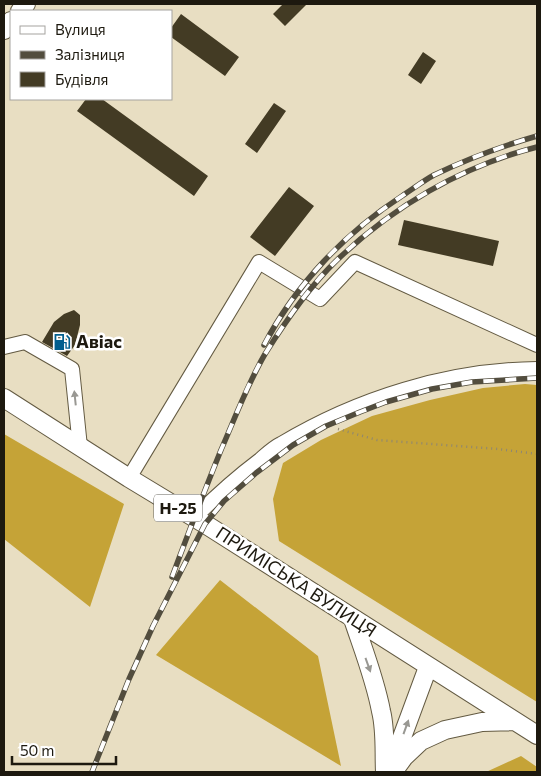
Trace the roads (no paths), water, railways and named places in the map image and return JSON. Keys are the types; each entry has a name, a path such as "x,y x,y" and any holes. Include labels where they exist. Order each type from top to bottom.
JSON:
{"main road":[{"name":"ПРИМІСЬКА ВУЛИЦЯ","path":"4,398 537,736"},
{"path":"353,619 373,677 382,711 385,772"},
{"path":"389,772 428,666"},
{"path":"393,772 404,757 421,741 445,730 482,722 515,721"}],"street":[{"path":"129,478 259,262 320,299 355,262 537,345"},
{"path":"4,347 25,342 72,369 80,446"},
{"path":"194,518 220,492 280,444 364,403 405,389 465,375 537,369"}],"railway":[{"path":"264,345 291,301 307,281 342,243 361,226 434,175 485,153 537,136"},
{"path":"172,577 221,450 252,378 265,354 316,282 358,241 404,206 455,177 482,165 537,147"},
{"path":"92,772 129,679 153,626 205,524 224,501 256,473 293,445 326,426 360,412 386,402 432,389 472,382 537,378"}],"place":[{"name":"Авіас","path":"62,342"}]}
